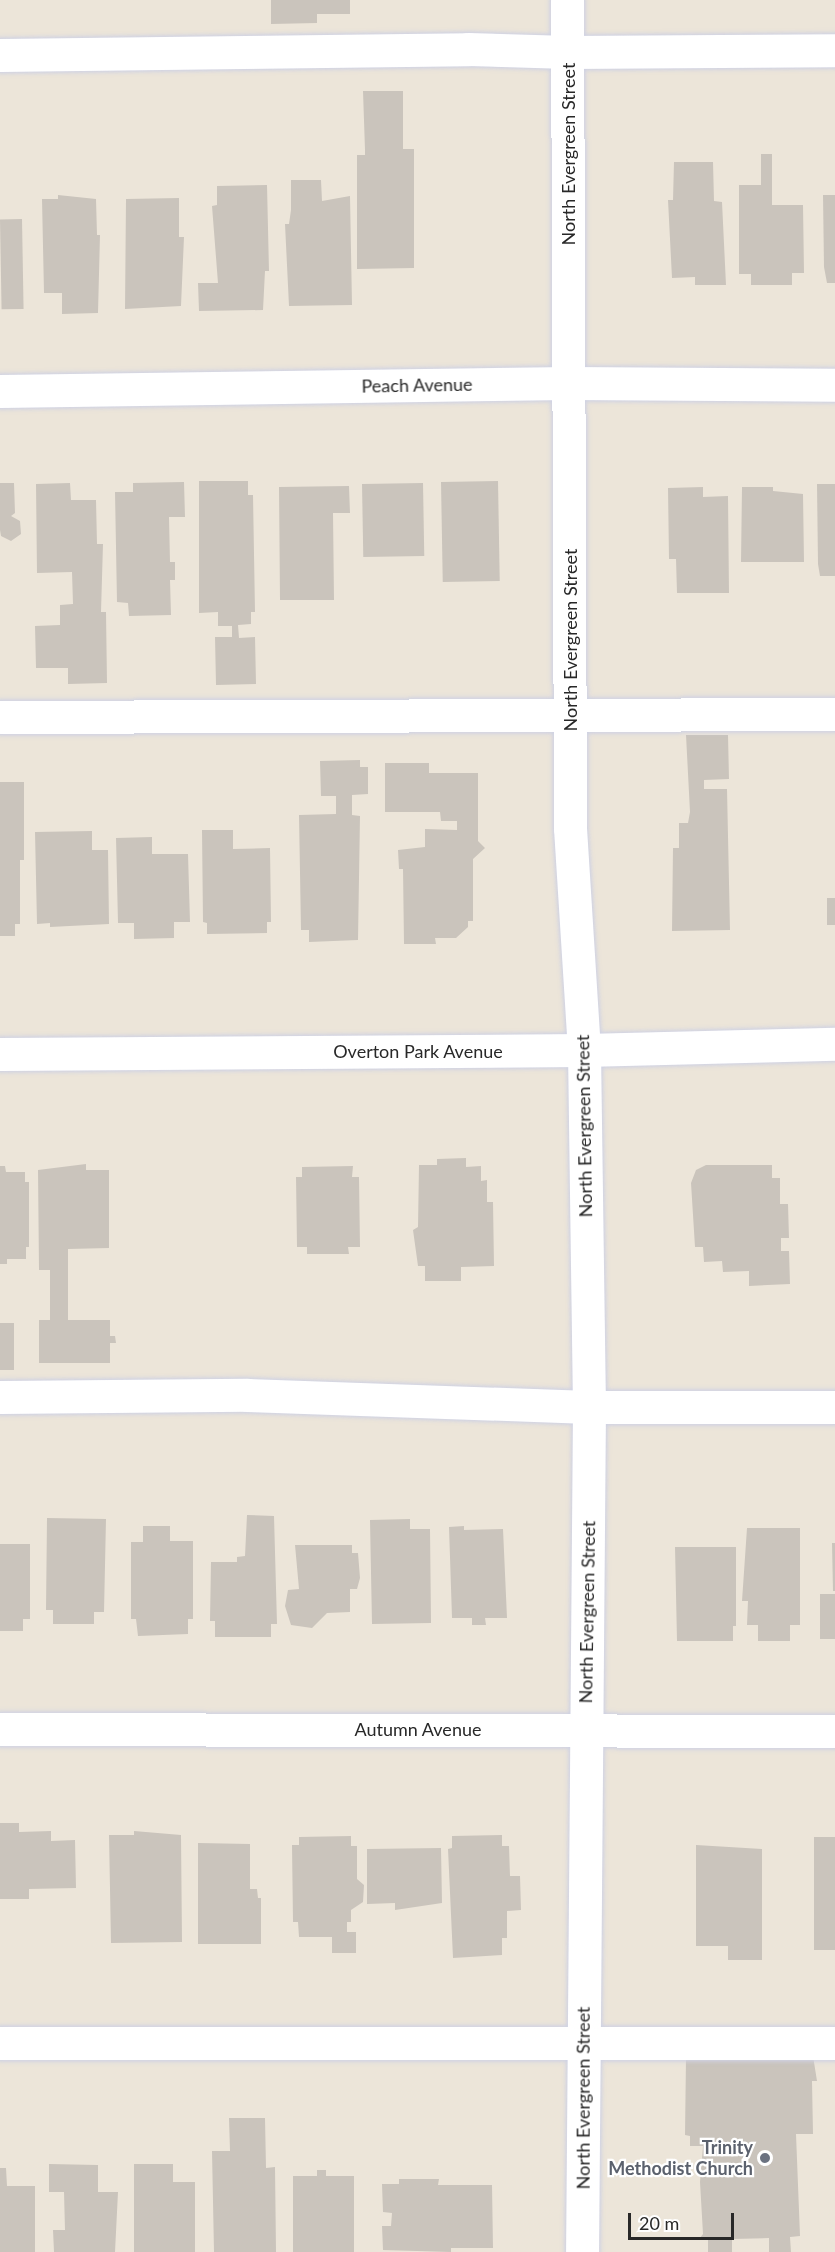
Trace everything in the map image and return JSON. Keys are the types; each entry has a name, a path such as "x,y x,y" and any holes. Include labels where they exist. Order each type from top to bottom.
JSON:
{"street":[{"name":"North Evergreen Street","path":"567,0 570,828 584,1050 589,1407 582,2252"},
{"path":"0,55 456,49 568,52 835,50"},
{"name":"Peach Avenue","path":"0,392 569,383 835,385"},
{"path":"0,717 570,713 835,714"},
{"name":"Overton Park Avenue","path":"0,1054 584,1050 835,1044"},
{"path":"0,1397 247,1395 589,1407 835,1407"},
{"name":"Autumn Avenue","path":"0,1729 835,1731"},
{"path":"0,2043 835,2043"}],"building":[{"path":"271,0 350,0 350,14 317,14 317,23 271,24"},
{"path":"363,91 403,91 403,149 414,149 414,268 357,269 357,155 365,155"},
{"path":"761,154 772,154 772,205 803,205 804,273 792,273 792,285 751,285 751,274 739,274 739,185 761,185"},
{"path":"674,162 713,162 714,201 722,202 726,285 695,285 695,277 672,278 668,200 673,200"},
{"path":"291,180 321,180 322,201 350,196 352,305 289,306 285,224 289,224 291,210"},
{"path":"267,185 269,271 265,271 263,310 199,311 198,283 218,283 212,206 217,205 217,186"},
{"path":"58,195 96,199 97,235 100,235 98,313 62,314 62,293 44,293 42,199 58,199"},
{"path":"823,195 835,195 835,283 827,283 824,267"},
{"path":"179,198 179,237 184,237 181,306 125,309 126,199"},
{"path":"0,219 22,219 24,309 2,309"},
{"path":"199,481 248,481 248,495 253,495 255,612 251,612 251,624 238,625 239,638 255,637 256,684 216,685 215,637 232,637 232,626 218,626 218,612 199,613"},
{"path":"498,481 500,581 443,582 441,482"},
{"path":"184,482 185,517 169,517 170,562 175,562 175,580 170,580 171,615 129,616 128,603 117,602 115,492 133,492 133,483"},
{"path":"0,483 14,483 15,513 11,516 20,521 21,534 11,541 1,536"},
{"path":"70,483 71,500 96,500 97,544 103,544 101,612 106,612 107,683 68,684 68,668 36,668 35,626 60,625 60,605 73,604 72,572 37,573 36,484"},
{"path":"423,483 424,556 363,557 362,484"},
{"path":"817,484 835,484 835,576 820,576"},
{"path":"349,486 350,513 333,513 334,600 280,600 279,487"},
{"path":"703,487 703,497 728,496 729,593 677,593 676,559 669,559 668,488"},
{"path":"742,487 773,487 773,491 803,494 804,562 741,562"},
{"path":"686,735 728,735 729,779 704,780 704,789 727,789 730,930 672,931 673,848 679,848 679,823 688,823 690,812"},
{"path":"360,760 360,767 368,767 368,794 352,795 352,815 360,816 358,940 309,942 309,930 301,930 299,815 336,814 336,796 321,796 320,761"},
{"path":"385,763 429,763 429,773 478,773 478,841 485,848 473,859 473,921 468,921 468,927 456,938 435,938 436,944 404,944 403,869 399,869 398,850 425,847 425,829 457,830 457,821 441,821 440,812 385,812"},
{"path":"0,782 24,782 24,860 20,860 20,924 15,924 15,936 0,936"},
{"path":"202,830 233,830 233,849 270,848 271,922 267,922 267,933 207,934 207,923 203,922"},
{"path":"92,831 92,850 108,850 109,924 50,927 50,923 37,924 35,832"},
{"path":"152,837 152,854 188,854 190,922 174,922 174,938 134,939 134,923 118,923 116,838"},
{"path":"827,898 835,898 835,925 827,925"},
{"path":"466,1158 466,1167 481,1166 481,1181 487,1180 487,1202 493,1202 494,1266 461,1267 461,1281 425,1281 425,1266 418,1266 413,1230 418,1227 419,1165 437,1165 437,1159"},
{"path":"86,1164 86,1170 109,1170 109,1248 68,1249 68,1320 110,1320 110,1336 115,1336 116,1343 110,1343 110,1363 39,1363 39,1320 50,1320 50,1270 39,1270 38,1170"},
{"path":"706,1165 772,1165 772,1178 780,1178 780,1204 788,1204 789,1238 781,1238 781,1251 789,1251 790,1284 749,1286 749,1271 723,1272 722,1261 704,1262 703,1247 695,1247 691,1183 696,1170"},
{"path":"0,1166 5,1166 6,1172 25,1172 25,1182 29,1182 29,1247 26,1247 26,1259 7,1259 7,1264 0,1264"},
{"path":"353,1166 352,1177 359,1177 360,1247 348,1247 349,1254 307,1254 307,1247 297,1247 296,1177 302,1177 302,1167"},
{"path":"0,1323 14,1323 14,1370 0,1370"},
{"path":"247,1515 274,1516 277,1624 271,1624 271,1637 215,1637 215,1621 210,1621 211,1562 237,1562 237,1557 245,1556"},
{"path":"47,1518 106,1519 104,1612 94,1612 94,1624 53,1624 53,1610 46,1610"},
{"path":"410,1519 410,1529 430,1529 431,1623 372,1624 370,1520"},
{"path":"143,1526 170,1526 170,1541 193,1541 193,1619 188,1619 188,1634 138,1636 136,1619 131,1619 131,1542 143,1542"},
{"path":"464,1526 464,1530 503,1529 507,1618 485,1618 486,1625 472,1625 472,1618 452,1618 449,1527"},
{"path":"747,1528 800,1528 800,1625 790,1625 790,1641 758,1641 758,1625 747,1625 748,1601 742,1601"},
{"path":"832,1543 835,1543 835,1591 833,1591"},
{"path":"0,1544 30,1544 30,1619 23,1619 23,1631 0,1631"},
{"path":"295,1545 352,1545 352,1553 358,1553 360,1578 357,1589 350,1589 350,1612 327,1613 312,1628 291,1625 285,1606 288,1590 299,1589"},
{"path":"675,1547 736,1547 736,1626 733,1626 733,1641 677,1641"},
{"path":"820,1594 835,1594 835,1639 820,1639"},
{"path":"0,1823 19,1823 19,1832 51,1831 51,1841 75,1840 76,1888 29,1889 29,1899 0,1899"},
{"path":"134,1831 181,1835 182,1942 111,1943 109,1835 134,1835"},
{"path":"502,1835 502,1846 509,1846 510,1876 520,1876 521,1910 507,1911 507,1938 502,1938 502,1955 453,1958 448,1849 452,1848 452,1836"},
{"path":"351,1836 351,1846 357,1846 357,1879 364,1885 363,1902 351,1910 351,1922 347,1922 347,1932 356,1932 356,1953 332,1953 332,1937 299,1937 298,1922 293,1922 292,1845 299,1845 299,1837"},
{"path":"814,1837 835,1837 835,1950 814,1950"},
{"path":"198,1843 250,1844 250,1889 257,1889 258,1898 261,1898 261,1944 198,1944"},
{"path":"696,1845 762,1849 762,1960 728,1960 728,1946 696,1946"},
{"path":"441,1848 442,1903 395,1910 395,1903 367,1904 367,1849"},
{"path":"813,2056 817,2081 812,2081 813,2134 796,2134 800,2236 790,2237 791,2252 769,2252 769,2238 732,2239 732,2252 708,2252 708,2238 700,2238 703,2234 700,2182 703,2146 690,2146 690,2136 685,2135 686,2058"},
{"path":"229,2118 265,2118 266,2168 275,2167 276,2252 214,2252 212,2151 230,2151"},
{"path":"49,2164 98,2165 98,2192 118,2192 115,2252 54,2252 53,2230 65,2230 64,2192 49,2192"},
{"path":"134,2164 173,2164 173,2182 195,2182 195,2252 134,2252"},
{"path":"0,2168 6,2168 7,2186 35,2186 35,2252 0,2252"},
{"path":"317,2170 326,2170 326,2176 354,2176 354,2252 293,2252 293,2176 317,2176"},
{"path":"399,2179 439,2179 438,2185 492,2185 493,2248 451,2248 451,2252 383,2250 382,2226 391,2226 392,2213 383,2212 382,2184 399,2184"}],"place":[{"name":"Trinity Methodist Church","path":"765,2158"}]}
